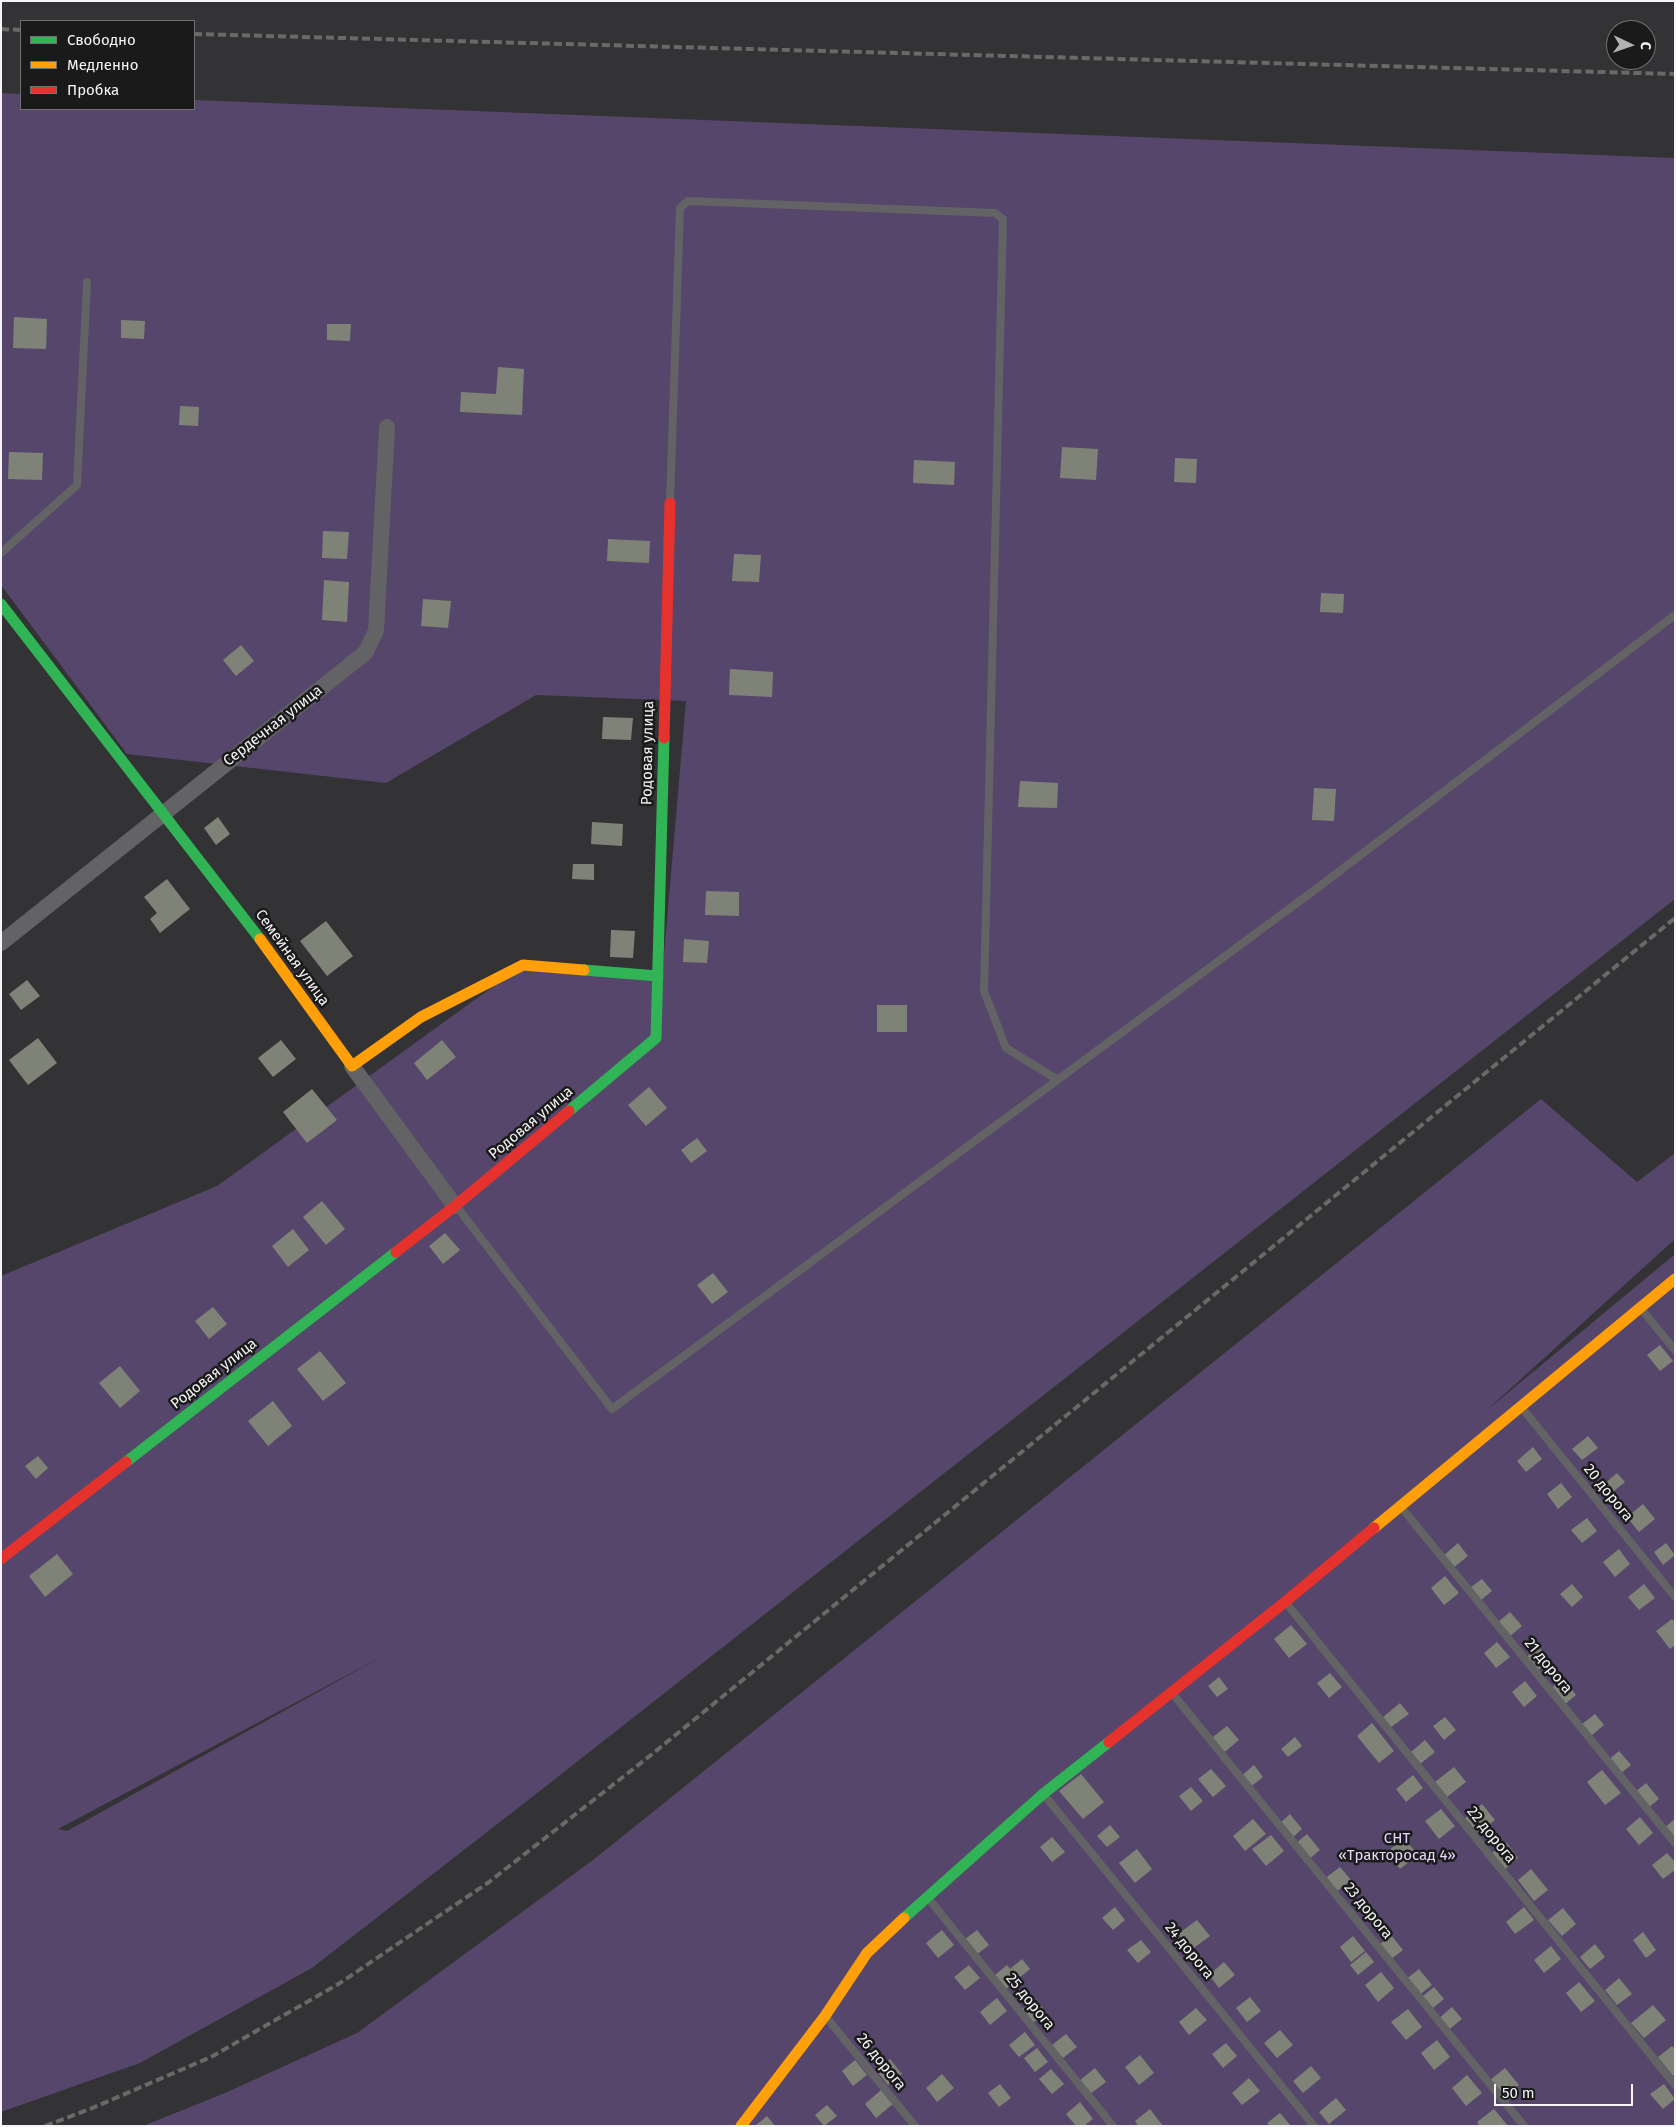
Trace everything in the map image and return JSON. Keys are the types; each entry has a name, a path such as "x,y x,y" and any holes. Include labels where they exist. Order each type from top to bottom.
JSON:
{"street":[{"name":"Сердечная улица","path":"1,943 365,654 376,631 387,427"},
{"name":"Родовая улица","path":"1,1559 455,1206 656,1038 670,503"},
{"name":"Семейная улица","path":"1,604 241,912 352,1066"},
{"path":"455,1206 352,1066 421,1017 523,965 658,976"},
{"path":"741,2126 825,2016 868,1953 926,1896 1043,1794 1286,1602 1675,1279"}],"lane":[{"path":"670,503 680,208 688,201 995,213 1003,218 984,991 1006,1048 1058,1080"},
{"path":"1,552 78,485 87,282"},
{"path":"455,1206 612,1408 1320,886 1675,616"},
{"path":"1640,1308 1675,1350"},
{"name":"20 дорога","path":"1520,1406 1675,1597"},
{"name":"21 дорога","path":"1400,1506 1675,1843"},
{"name":"22 дорога","path":"1286,1602 1675,2084"},
{"name":"23 дорога","path":"1171,1691 1524,2126"},
{"name":"24 дорога","path":"1043,1794 1314,2126"},
{"name":"25 дорога","path":"926,1896 1113,2126"},
{"name":"26 дорога","path":"825,2016 915,2126"}],"green space":[{"path":"1,93 20,94 20,110 195,110 195,100 1675,158 1675,899 312,1968 140,2063 1,2112 1,1276 217,1186 523,965 662,977 686,701 536,695 386,783 127,754 1,585","holes":["383,1656 67,1831 58,1829"]},
{"name":"СНТ «Тракторосад 4»","path":"1541,1099 1637,1182 1675,1153 1675,1239 1486,1411 1675,1254 1675,2126 721,2126 721,2124 719,2126 143,2126 225,2093 357,2033 593,1860"}],"building":[{"path":"14,317 47,319 46,349 13,348"},
{"path":"121,320 145,321 144,339 121,338"},
{"path":"327,324 351,324 350,341 327,340"},
{"path":"498,367 524,369 522,415 460,412 461,392 496,394"},
{"path":"180,406 199,407 198,426 179,425"},
{"path":"1062,447 1098,449 1096,480 1060,478"},
{"path":"9,452 43,453 42,480 8,479"},
{"path":"1175,458 1197,459 1196,483 1174,482"},
{"path":"914,460 955,462 954,485 913,483"},
{"path":"323,531 349,532 347,559 322,558"},
{"path":"608,539 650,541 649,563 607,561"},
{"path":"734,554 761,555 759,582 732,581"},
{"path":"324,580 349,582 347,622 322,620"},
{"path":"1321,593 1344,594 1343,613 1320,612"},
{"path":"423,599 451,601 448,628 421,626"},
{"path":"241,645 254,661 236,676 223,660"},
{"path":"730,669 773,672 772,697 729,695"},
{"path":"603,717 633,718 631,740 602,739"},
{"path":"1020,781 1058,783 1057,808 1018,807"},
{"path":"1314,788 1336,789 1334,821 1312,820"},
{"path":"218,817 230,834 216,845 204,828"},
{"path":"592,822 623,824 622,846 591,844"},
{"path":"573,864 594,864 594,880 572,879"},
{"path":"167,879 190,909 160,933 150,919 157,913 144,897"},
{"path":"706,891 739,892 739,916 705,915"},
{"path":"326,921 353,956 327,976 300,941"},
{"path":"611,930 635,931 633,958 610,957"},
{"path":"684,939 709,941 707,963 683,962"},
{"path":"27,980 40,996 21,1010 9,994"},
{"path":"877,1005 907,1005 907,1032 877,1032"},
{"path":"38,1038 57,1063 28,1085 9,1060"},
{"path":"281,1040 296,1059 273,1077 258,1058"},
{"path":"442,1040 456,1057 427,1080 414,1063"},
{"path":"649,1087 667,1108 646,1126 628,1105"},
{"path":"312,1089 337,1120 307,1143 283,1112"},
{"path":"697,1138 707,1151 691,1163 681,1150"},
{"path":"322,1201 345,1229 326,1245 303,1217"},
{"path":"293,1229 309,1250 288,1267 272,1246"},
{"path":"445,1233 460,1250 443,1264 429,1246"},
{"path":"713,1273 728,1292 712,1304 697,1285"},
{"path":"213,1307 227,1324 209,1339 195,1321"},
{"path":"1660,1345 1673,1361 1660,1371 1647,1355"},
{"path":"320,1351 346,1383 323,1401 297,1369"},
{"path":"120,1366 140,1391 120,1408 99,1383"},
{"path":"273,1401 292,1426 268,1446 248,1421"},
{"path":"1588,1436 1598,1448 1582,1460 1572,1449"},
{"path":"1533,1447 1542,1459 1526,1472 1517,1461"},
{"path":"38,1456 48,1468 36,1479 25,1466"},
{"path":"1617,1473 1625,1482 1609,1495 1602,1486"},
{"path":"1561,1483 1572,1497 1558,1509 1547,1494"},
{"path":"1643,1504 1655,1519 1639,1532 1627,1517"},
{"path":"1587,1518 1597,1531 1582,1543 1571,1530"},
{"path":"1458,1543 1468,1556 1453,1568 1443,1556"},
{"path":"1666,1543 1675,1555 1663,1565 1654,1552"},
{"path":"1619,1549 1630,1564 1615,1577 1603,1562"},
{"path":"57,1554 73,1574 45,1597 29,1576"},
{"path":"1445,1576 1459,1593 1444,1605 1431,1588"},
{"path":"1482,1579 1492,1591 1481,1600 1471,1587"},
{"path":"1572,1584 1583,1597 1572,1607 1560,1594"},
{"path":"1644,1584 1655,1598 1639,1610 1628,1597"},
{"path":"1510,1612 1522,1626 1509,1637 1497,1623"},
{"path":"1672,1619 1675,1622 1675,1645 1670,1649 1656,1631"},
{"path":"1291,1625 1307,1644 1289,1658 1274,1639"},
{"path":"1497,1642 1510,1657 1496,1668 1484,1653"},
{"path":"1539,1647 1550,1661 1536,1672 1525,1658"},
{"path":"1330,1673 1342,1687 1329,1698 1317,1683"},
{"path":"1219,1677 1228,1689 1217,1697 1208,1686"},
{"path":"1563,1678 1576,1695 1564,1705 1551,1688"},
{"path":"1525,1681 1537,1696 1524,1707 1512,1692"},
{"path":"1400,1703 1409,1714 1391,1727 1383,1717"},
{"path":"1595,1714 1604,1725 1591,1736 1582,1724"},
{"path":"1445,1717 1456,1730 1444,1740 1433,1726"},
{"path":"1372,1723 1394,1751 1379,1763 1357,1736"},
{"path":"1227,1726 1239,1740 1221,1755 1209,1740"},
{"path":"1295,1737 1302,1746 1288,1757 1281,1749"},
{"path":"1425,1740 1435,1752 1420,1764 1411,1752"},
{"path":"1619,1751 1631,1765 1620,1774 1608,1760"},
{"path":"1254,1765 1263,1777 1249,1788 1240,1777"},
{"path":"1454,1767 1466,1782 1447,1797 1435,1782"},
{"path":"1211,1769 1226,1786 1213,1797 1198,1779"},
{"path":"1602,1770 1621,1793 1605,1805 1587,1782"},
{"path":"1081,1774 1104,1802 1083,1819 1059,1791"},
{"path":"1413,1775 1423,1788 1406,1802 1396,1789"},
{"path":"1646,1783 1659,1799 1648,1808 1635,1792"},
{"path":"1191,1787 1203,1801 1191,1811 1179,1796"},
{"path":"1482,1804 1495,1820 1478,1833 1465,1818"},
{"path":"1441,1809 1455,1826 1439,1839 1425,1821"},
{"path":"1290,1814 1302,1829 1290,1840 1278,1825"},
{"path":"1640,1817 1653,1833 1639,1845 1626,1829"},
{"path":"1253,1819 1266,1834 1245,1851 1233,1836"},
{"path":"1675,1819 1675,1840 1664,1828"},
{"path":"1110,1825 1120,1837 1107,1847 1097,1836"},
{"path":"1307,1834 1320,1850 1308,1860 1295,1844"},
{"path":"1271,1835 1284,1851 1266,1866 1252,1849"},
{"path":"1052,1837 1065,1852 1052,1862 1040,1847"},
{"path":"1404,1838 1418,1855 1400,1869 1387,1852"},
{"path":"1506,1842 1518,1858 1505,1869 1492,1853"},
{"path":"1137,1849 1152,1869 1135,1883 1119,1863"},
{"path":"1667,1853 1675,1862 1675,1870 1663,1879 1652,1865"},
{"path":"1340,1867 1351,1880 1335,1893 1324,1879"},
{"path":"1531,1869 1548,1890 1534,1901 1518,1880"},
{"path":"1115,1907 1125,1920 1113,1930 1102,1918"},
{"path":"1524,1907 1534,1920 1515,1934 1506,1922"},
{"path":"1563,1908 1576,1924 1562,1936 1548,1920"},
{"path":"1197,1920 1210,1936 1191,1950 1178,1934"},
{"path":"942,1930 954,1945 938,1958 926,1943"},
{"path":"977,1930 989,1945 976,1955 964,1940"},
{"path":"1643,1932 1656,1950 1646,1958 1633,1940"},
{"path":"1391,1935 1403,1950 1390,1960 1379,1945"},
{"path":"1353,1936 1365,1951 1351,1962 1340,1947"},
{"path":"1141,1940 1151,1952 1138,1963 1127,1950"},
{"path":"1595,1944 1605,1957 1590,1969 1580,1957"},
{"path":"1551,1946 1561,1959 1544,1973 1534,1960"},
{"path":"1366,1952 1374,1962 1358,1975 1350,1965"},
{"path":"1022,1959 1030,1969 1006,1989 995,1975 1007,1965 1010,1969"},
{"path":"1224,1962 1235,1975 1219,1988 1209,1975"},
{"path":"969,1965 980,1978 965,1990 954,1977"},
{"path":"1419,1969 1432,1985 1418,1996 1405,1980"},
{"path":"1381,1972 1394,1988 1378,2002 1365,1985"},
{"path":"1619,1978 1632,1994 1617,2005 1605,1990"},
{"path":"1579,1982 1595,2001 1581,2012 1566,1993"},
{"path":"1434,1987 1444,1999 1433,2008 1423,1996"},
{"path":"1250,1997 1261,2011 1247,2022 1236,2008"},
{"path":"997,1998 1007,2011 990,2025 980,2012"},
{"path":"1035,1999 1046,2012 1033,2023 1022,2009"},
{"path":"1653,2005 1666,2020 1644,2038 1631,2023"},
{"path":"1452,2007 1462,2019 1446,2032 1437,2020"},
{"path":"1196,2008 1207,2020 1189,2035 1179,2022"},
{"path":"1408,2009 1422,2027 1406,2040 1391,2022"},
{"path":"1280,2030 1293,2045 1277,2058 1264,2043"},
{"path":"1025,2032 1035,2045 1019,2057 1009,2045"},
{"path":"1066,2034 1077,2047 1063,2058 1052,2045"},
{"path":"1437,2040 1450,2057 1434,2070 1421,2053"},
{"path":"1226,2043 1237,2056 1223,2068 1212,2054"},
{"path":"1672,2046 1675,2049 1675,2074 1673,2076 1658,2057"},
{"path":"1037,2048 1048,2062 1035,2072 1024,2058"},
{"path":"1140,2055 1154,2073 1139,2085 1125,2067"},
{"path":"890,2059 902,2074 888,2085 876,2070"},
{"path":"855,2060 867,2075 853,2086 842,2071"},
{"path":"1311,2066 1321,2078 1303,2093 1293,2081"},
{"path":"1095,2068 1106,2082 1090,2094 1079,2081"},
{"path":"1505,2068 1519,2085 1503,2099 1489,2081"},
{"path":"1051,2069 1064,2084 1052,2094 1039,2079"},
{"path":"942,2074 954,2088 937,2102 926,2088"},
{"path":"1467,2075 1482,2093 1466,2106 1452,2088"},
{"path":"1249,2078 1260,2091 1242,2105 1232,2093"},
{"path":"1000,2084 1011,2098 999,2107 988,2093"},
{"path":"1664,2084 1675,2099 1663,2109 1650,2094"},
{"path":"881,2090 893,2104 876,2118 865,2104"},
{"path":"1336,2098 1346,2110 1329,2124 1319,2112"},
{"path":"1080,2102 1093,2119 1084,2126 1076,2126 1066,2114"},
{"path":"827,2105 837,2116 824,2126 815,2115"},
{"path":"1150,2109 1163,2126 1138,2126 1135,2121"},
{"path":"1494,2109 1508,2126 1480,2126 1477,2122"},
{"path":"1280,2113 1291,2126 1270,2126 1267,2123"},
{"path":"767,2116 775,2126 755,2126"}],"railway":[{"path":"1,29 20,30"},
{"path":"195,34 1675,74"},
{"path":"45,2126 90,2109 211,2057 340,1983 489,1882 651,1755 1675,918"}],"traffic: fast":[{"path":"1,604 260,939"},
{"path":"569,1111 656,1038 664,738"},
{"path":"584,970 658,976"},
{"path":"126,1462 396,1252"},
{"path":"904,1918 1043,1794 1109,1742"}],"traffic: slow":[{"path":"260,939 352,1066 421,1017 523,965 584,970"},
{"path":"1374,1528 1675,1279"},
{"path":"741,2126 825,2016 867,1953 904,1918"}],"traffic: jam":[{"path":"664,738 670,503"},
{"path":"396,1252 455,1206 569,1111"},
{"path":"1,1559 126,1462"},
{"path":"1109,1742 1285,1602 1374,1528"}]}
